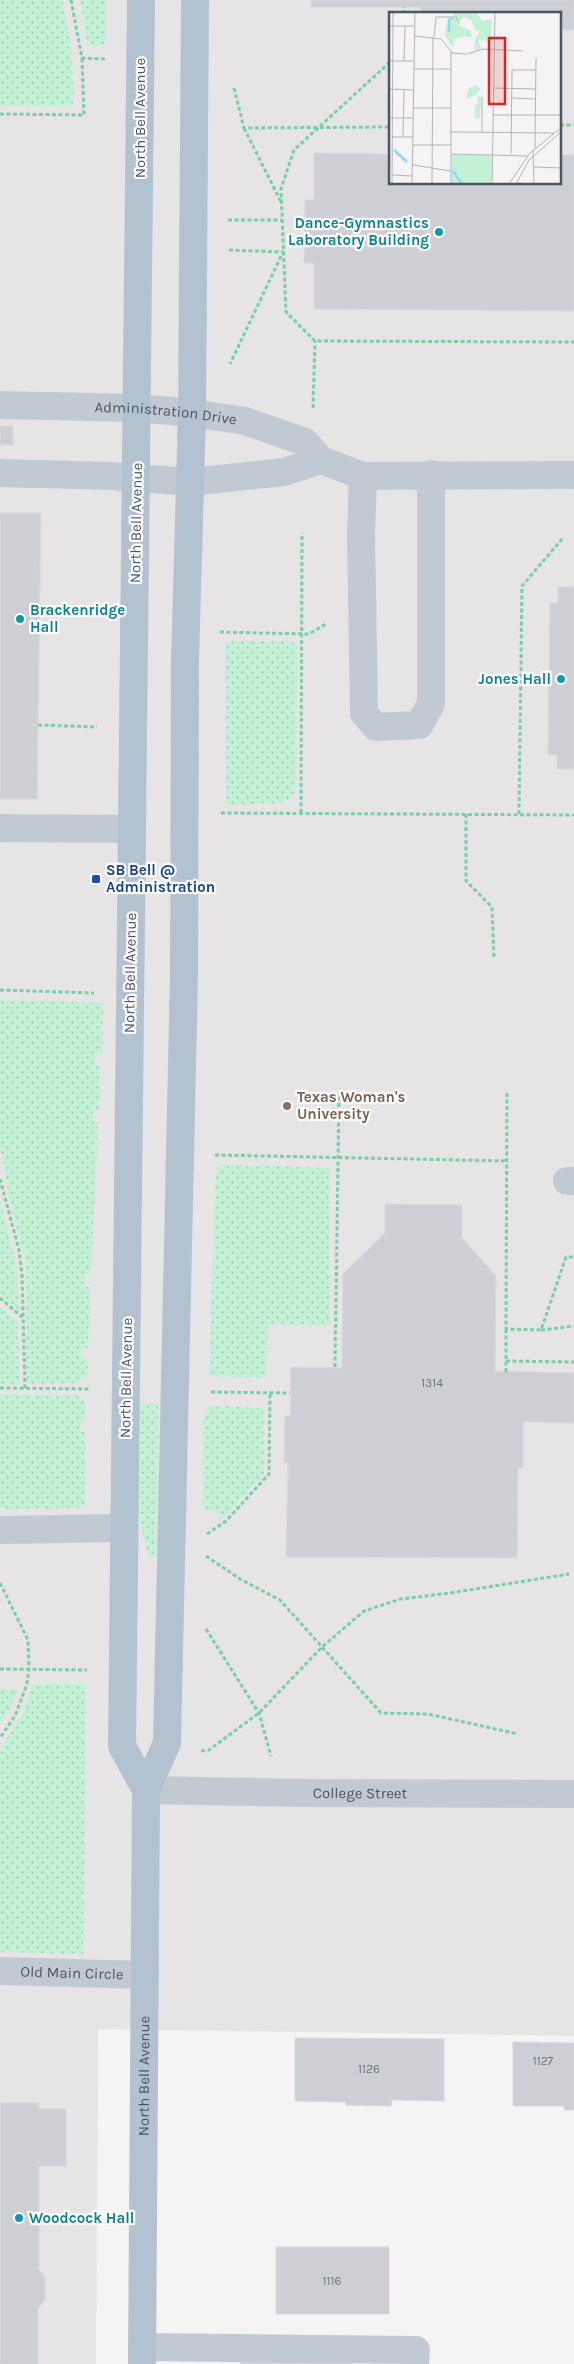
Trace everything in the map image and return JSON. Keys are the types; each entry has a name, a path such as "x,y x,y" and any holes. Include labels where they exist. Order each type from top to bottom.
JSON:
{"main road":[{"name":"North Bell Avenue","path":"141,0 122,1746 146,1790"},
{"name":"North Bell Avenue","path":"142,2356 146,1790 167,1743 184,974 185,661 191,482 195,0"}],"street":[{"name":"Administration Drive","path":"0,405 138,408 192,412 245,421 305,442 321,460 363,476 431,474 574,475"},
{"path":"0,473 191,482 284,472 321,460"},
{"path":"363,476 361,554 364,713 376,727 418,725 431,704 431,474"},
{"path":"0,828 132,829"},
{"path":"0,1530 124,1528"},
{"name":"College Street","path":"146,1790 574,1794"},
{"name":"Old Main Circle","path":"0,1971 145,1975"},
{"path":"142,2356 219,2356 416,2350 415,2364"}],"path":[{"path":"0,114 84,115 82,58 71,0"},
{"path":"404,7 404,12"},
{"path":"82,58 110,59"},
{"path":"389,63 294,150 281,189 286,312 315,341 574,342"},
{"path":"234,88 244,128 282,204"},
{"path":"244,128 389,127"},
{"path":"223,220 282,220"},
{"path":"222,250 283,252"},
{"path":"229,365 283,252"},
{"path":"313,411 315,341"},
{"path":"301,813 302,533"},
{"path":"519,814 522,586 563,538"},
{"path":"220,632 309,634"},
{"path":"38,725 103,727"},
{"path":"221,813 574,815"},
{"path":"466,814 466,881 492,908 494,959"},
{"path":"0,990 101,993"},
{"path":"506,1372 507,1093"},
{"path":"334,1368 336,1159 339,1094"},
{"path":"215,1155 336,1159 508,1161"},
{"path":"0,1179 19,1250 22,1274 25,1389"},
{"path":"541,1330 566,1257 574,1257"},
{"path":"0,1298 23,1317"},
{"path":"506,1329 541,1330 574,1326"},
{"path":"506,1361 574,1362"},
{"path":"0,1388 93,1389"},
{"path":"205,1392 290,1393"},
{"path":"202,1537 226,1521 269,1474 270,1393"},
{"path":"200,1554 240,1579 280,1600 381,1713 428,1714 518,1734"},
{"path":"195,1752 208,1750 259,1713 322,1647 364,1611 401,1599 569,1574"},
{"path":"0,1583 28,1640 29,1669 27,1684 15,1716 0,1738"},
{"path":"200,1626 206,1629 259,1713 283,1792"},
{"path":"0,1669 84,1670"}],"shaded area":[{"name":"Texas Woman's University","path":"0,0 574,0 574,2036 98,2029 96,2364 0,2364"}],"green space":[{"path":"0,0 62,0 72,50 73,107 0,106"},
{"path":"80,0 106,0 105,45 88,47"},
{"path":"225,641 291,641 297,645 296,790 295,795 282,803 226,805"},
{"path":"0,1000 103,1003 102,1053 95,1053 95,1065 100,1066 99,1109 93,1110 93,1122 98,1122 91,1275 85,1275 84,1287 90,1287 88,1348 81,1347 81,1358 88,1359 87,1375 77,1383 27,1384 26,1262 11,1207 0,1146"},
{"path":"219,1164 329,1168 330,1326 268,1324 266,1378 209,1376 216,1174"},
{"path":"0,1201 16,1263 19,1311 0,1294"},
{"path":"0,1306 18,1322 19,1385 0,1384"},
{"path":"0,1394 77,1395 86,1403 86,1421 80,1421 80,1432 86,1432 85,1508 0,1509"},
{"path":"133,1403 158,1403 156,1558 149,1558 131,1484"},
{"path":"209,1406 263,1408 264,1474 220,1521 219,1511 203,1511 203,1420"},
{"path":"32,1684 86,1684 83,1954 0,1952 0,1749 24,1712"},
{"path":"0,1689 18,1689 0,1725"}],"building":[{"path":"311,0 574,0 574,30 562,30 562,12 421,12 421,7 311,7"},
{"name":"Dance-Gymnastics Laboratory Building","path":"314,153 389,154 389,185 562,185 562,155 574,155 574,311 314,309 314,263 304,263 305,200 314,200"},
{"path":"0,426 13,426 13,445 0,445"},
{"name":"Brackenridge Hall","path":"0,513 41,513 37,799 0,799"},
{"name":"Jones Hall","path":"558,587 574,587 574,769 557,769 557,755 548,755 550,603 558,603"},
{"path":"385,1204 462,1205 462,1238 496,1276 495,1371 574,1373 574,1423 523,1422 523,1468 518,1468 517,1558 286,1557 288,1463 284,1463 285,1416 290,1416 291,1367 342,1368 343,1274 385,1233"},
{"path":"295,2038 444,2039 444,2101 392,2100 391,2106 346,2105 346,2102 295,2101"},
{"path":"513,2042 574,2043 574,2110 564,2110 564,2106 513,2106"},
{"name":"Woodcock Hall","path":"0,2103 39,2103 39,2109 66,2109 66,2166 39,2166 39,2270 45,2277 45,2300 38,2308 38,2364 0,2364"},
{"path":"276,2247 389,2247 389,2314 276,2314"},
{"path":"241,2358 352,2359 352,2364 241,2364"}],"place":[{"name":"Dance-Gymnastics Laboratory Building","path":"439,232"},
{"name":"Brackenridge Hall","path":"20,619"},
{"name":"Jones Hall","path":"561,679"},
{"name":"SB Bell @ Administration","path":"96,879"},
{"name":"Texas Woman's University","path":"287,1106"},
{"name":"Woodcock Hall","path":"19,2218"}]}
